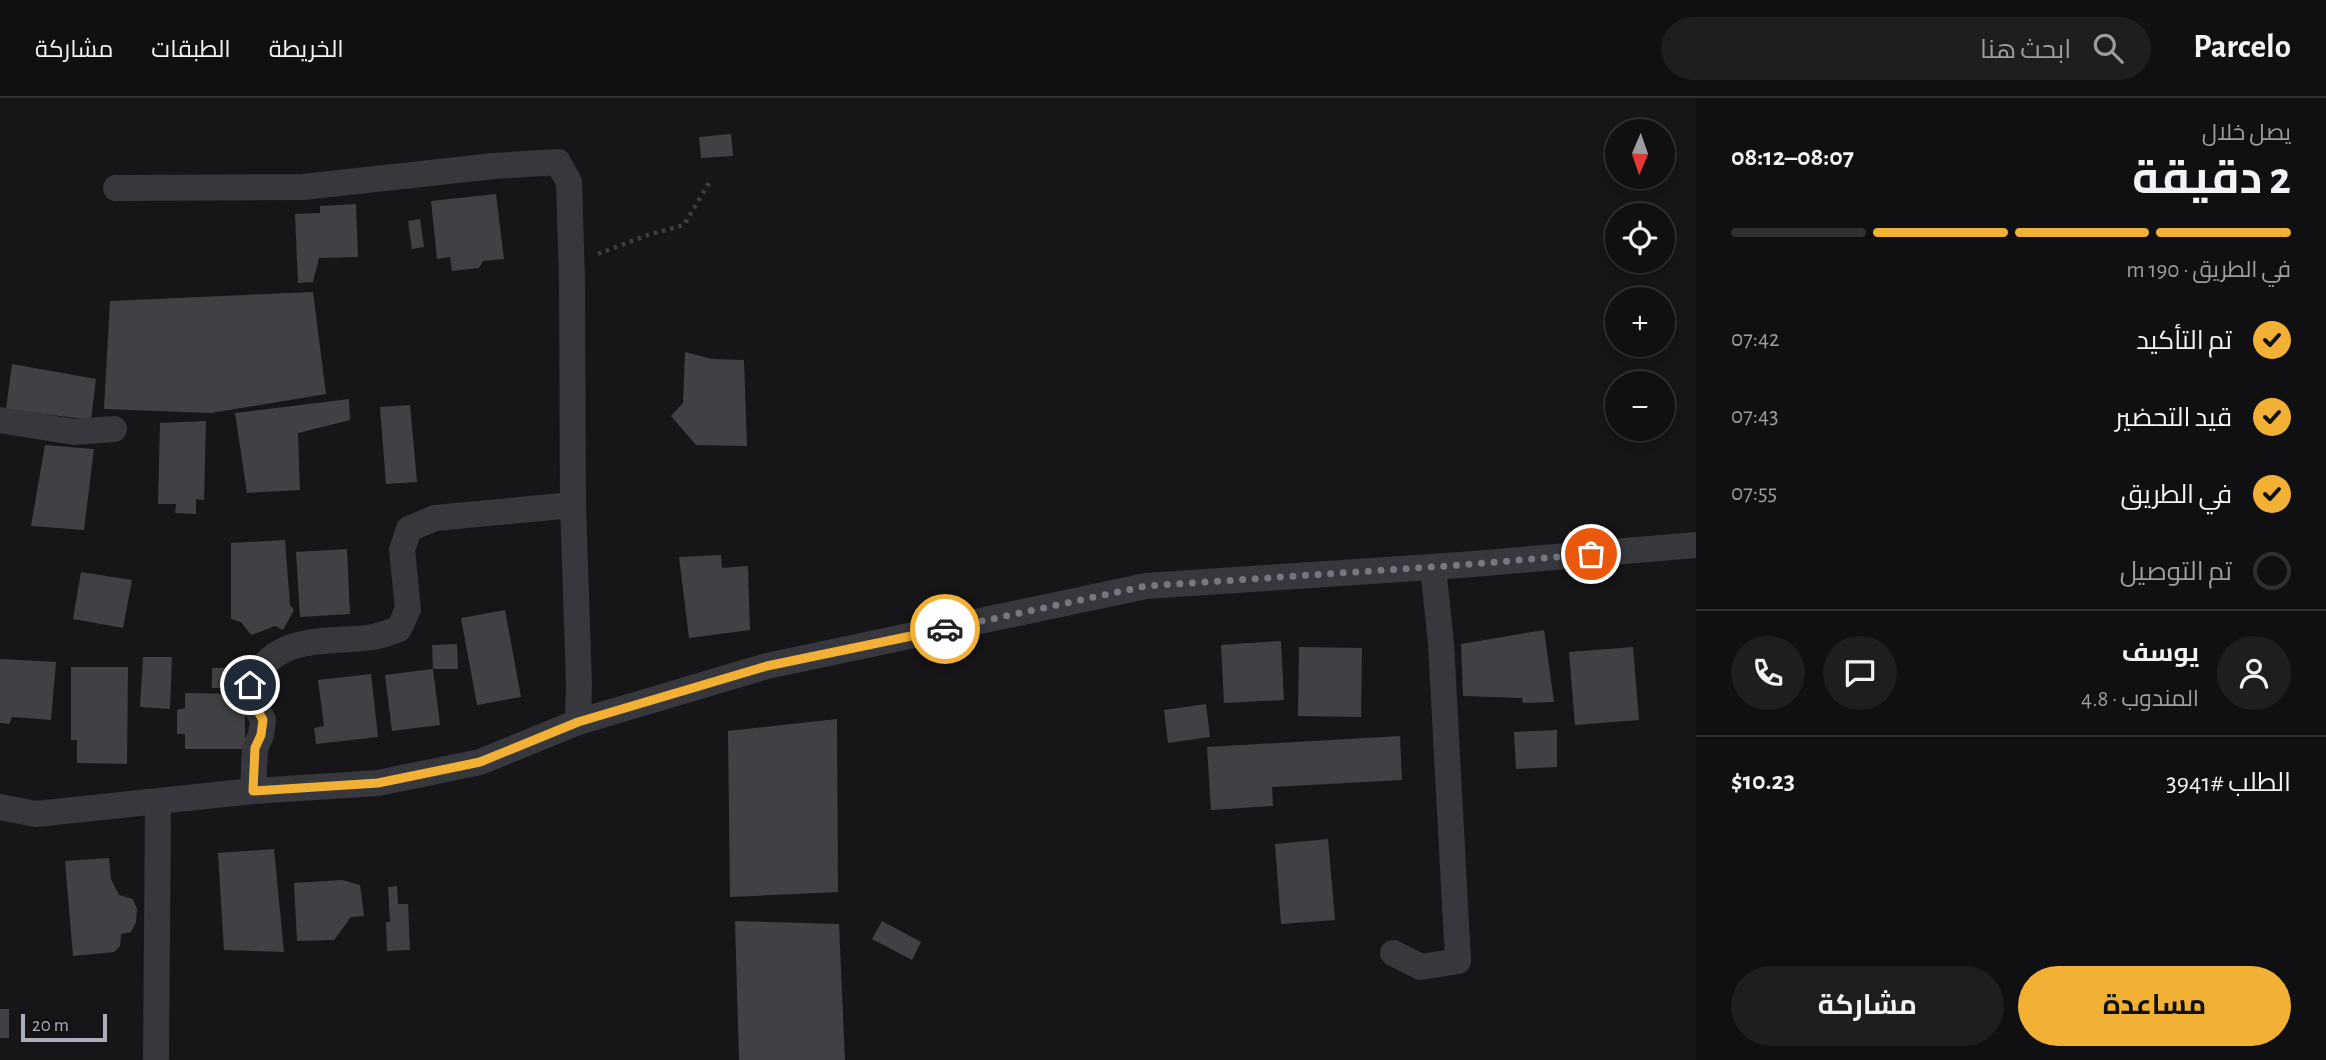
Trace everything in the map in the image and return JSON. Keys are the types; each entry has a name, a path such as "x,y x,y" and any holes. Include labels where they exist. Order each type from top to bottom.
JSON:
{"street":[{"path":"116,188 303,187 494,166 558,162 569,182 578,722"},
{"path":"0,420 74,432 114,429"},
{"path":"253,791 255,748 261,735 263,720 254,704 250,685 257,671 271,656 295,644 376,636 399,629 408,609 402,551 409,529 435,518 573,505"},
{"path":"0,807 36,814 253,791 378,783 480,762 578,722 767,666 1146,586 1433,567 1696,545"},
{"path":"1393,953 1421,967 1458,961 1448,746 1433,567"},
{"path":"156,1060 158,802"}],"path":[{"path":"572,281 575,263 648,235 684,225 709,183"}],"building":[{"path":"731,134 733,156 701,158 699,137"},
{"path":"496,194 504,259 483,261 479,268 452,271 450,257 437,259 431,201"},
{"path":"356,204 358,257 319,258 313,282 298,283 295,214 320,213 320,206"},
{"path":"420,219 424,247 412,249 408,221"},
{"path":"313,292 326,394 211,413 104,409 110,301"},
{"path":"685,352 712,359 744,360 747,446 696,445 671,416 683,403"},
{"path":"12,364 96,379 91,420 6,409"},
{"path":"349,399 350,420 298,433 300,490 247,493 235,413"},
{"path":"410,405 417,482 386,484 380,407"},
{"path":"206,421 204,500 196,499 196,514 175,513 176,504 158,504 160,423"},
{"path":"45,445 94,449 84,530 31,526"},
{"path":"285,540 290,605 294,610 283,630 275,626 251,635 241,622 231,619 231,543"},
{"path":"347,549 350,614 300,617 296,552"},
{"path":"721,555 722,568 748,566 750,630 689,638 679,557"},
{"path":"81,572 132,580 123,628 73,619"},
{"path":"505,610 521,697 477,705 461,618"},
{"path":"1544,630 1554,702 1523,703 1522,698 1463,696 1461,644"},
{"path":"1281,641 1284,700 1224,703 1221,645"},
{"path":"457,644 458,669 433,669 432,645"},
{"path":"1299,647 1362,648 1361,717 1298,716"},
{"path":"1633,647 1639,720 1575,725 1569,652"},
{"path":"143,657 172,657 170,709 140,707"},
{"path":"0,659 56,662 51,720 12,717 9,724 0,723"},
{"path":"71,667 128,667 127,764 77,763 77,740 71,740"},
{"path":"212,668 238,668 238,688 212,688"},
{"path":"433,669 440,725 392,731 385,675"},
{"path":"371,674 378,737 316,744 314,728 324,726 318,680"},
{"path":"185,693 245,694 245,749 185,749 185,734 177,734 177,710 185,708"},
{"path":"1206,704 1210,737 1168,743 1164,710"},
{"path":"837,719 838,892 730,897 728,731"},
{"path":"1557,730 1557,767 1516,769 1514,732"},
{"path":"1400,736 1402,780 1272,787 1273,806 1211,810 1207,747"},
{"path":"1328,839 1335,920 1281,924 1275,844"},
{"path":"274,849 284,952 224,950 218,853"},
{"path":"109,858 111,879 119,895 133,899 137,909 136,922 131,932 121,934 120,946 114,952 73,956 65,861"},
{"path":"342,880 360,885 364,916 351,917 334,940 297,941 294,883"},
{"path":"397,886 398,904 408,904 410,950 387,951 386,922 390,922 388,887"},
{"path":"735,921 839,924 845,1060 739,1060"},
{"path":"882,921 921,942 912,960 872,939"},
{"path":"0,1009 9,1009 9,1038 0,1038"}],"way so far":[{"path":"945,629 1146,586 1591,554"}],"route":[{"path":"250,685 254,704 263,720 261,735 255,748 253,791 378,783 480,762 578,722 767,666 945,629"}]}
